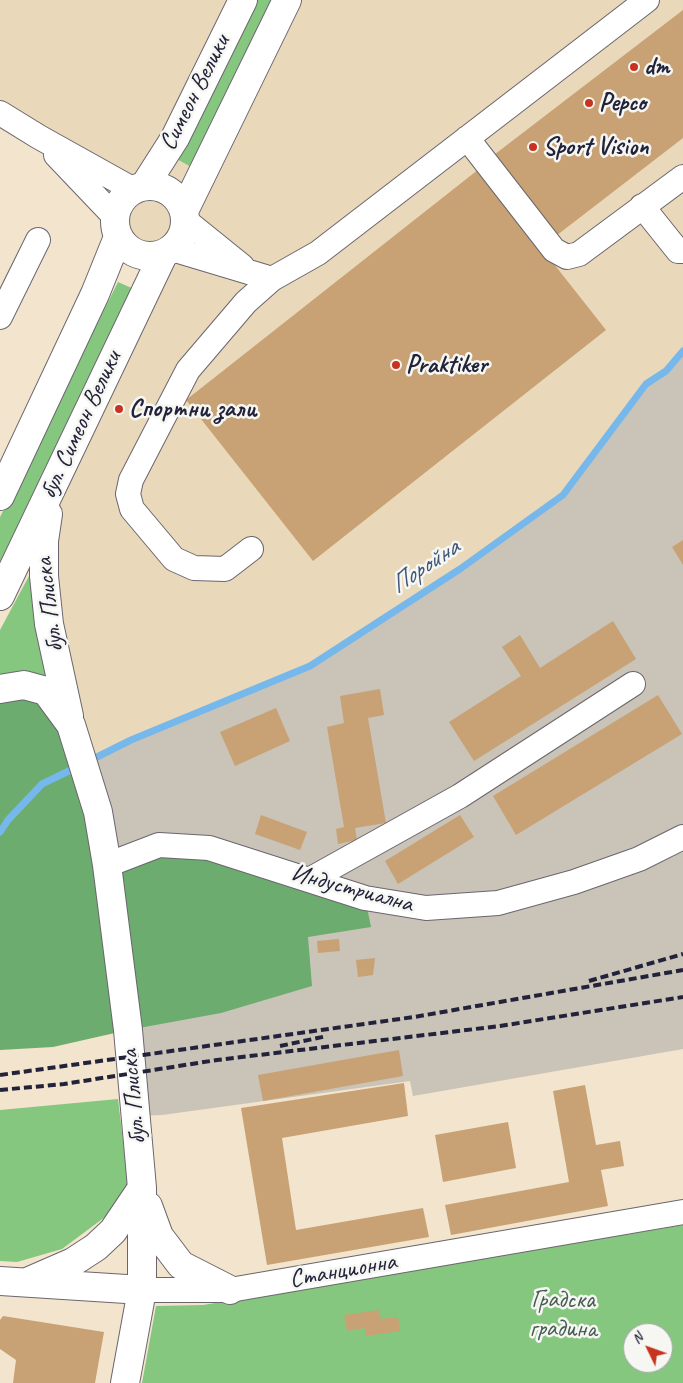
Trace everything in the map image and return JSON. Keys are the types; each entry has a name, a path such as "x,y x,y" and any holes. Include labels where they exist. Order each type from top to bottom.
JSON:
{"main road":[{"name":"Симеон Велики","path":"140,187 176,138 243,0"},
{"path":"184,215 173,194 165,189 140,187 125,196 116,227 124,246 142,256 167,252 184,231 184,215 287,0"},
{"name":"бул. Симеон Велики","path":"3,481 91,302 116,227"},
{"name":"бул. Симеон Велики","path":"0,596 167,252"},
{"name":"бул. Плиска","path":"54,486 44,541 44,576 49,624 71,725 98,812 107,865 128,1030 142,1188 142,1290 125,1383"},
{"path":"0,688 24,685 46,691 71,725"},
{"path":"9,1284 73,1262 96,1246 113,1231 142,1188"},
{"path":"142,1188 159,1236 181,1264 230,1290"},
{"name":"Станционна","path":"9,1284 142,1290"}],"street":[{"path":"251,549 224,569 194,568 174,559 132,509 128,494 131,480 188,370 246,302 262,276 318,253 647,0"},
{"path":"0,113 39,138 140,187"},
{"path":"39,138 116,227"},
{"path":"467,138 554,250 567,257 579,254 683,177"},
{"path":"642,206 678,251 683,251"},
{"path":"184,215 262,276"},
{"path":"0,317 38,240"},
{"path":"167,252 262,276"},
{"path":"309,880 460,796 633,684"},
{"name":"Индустриална","path":"107,865 159,844 209,848 365,898 426,908 498,903 574,882 639,859 683,837"},
{"name":"Станционна","path":"142,1290 230,1290 683,1212"}],"shaded area":[{"path":"0,0 683,0 683,351 666,371 646,384 563,495 460,569 310,666 131,740 84,764 44,541 162,255 132,252 118,237 115,217 0,113"},
{"path":"683,351 683,1049 413,1096 410,1081 162,1115 137,1116 84,764 131,740 310,666 460,569 563,495 646,384 666,371"}],"green space":[{"path":"253,0 275,0 193,168 175,158"},
{"path":"118,282 134,289 0,562 0,517"},
{"path":"29,576 49,686 0,679 0,630"},
{"path":"0,689 46,691 107,865 159,845 365,898 371,927 308,937 312,986 221,1013 128,1030 53,1047 0,1050"},
{"path":"118,1099 128,1183 109,1214 62,1249 17,1262 0,1261 0,1110"},
{"name":"Градска градина","path":"683,1225 683,1383 142,1383 156,1306 203,1305"}],"building":[{"path":"683,10 683,138 552,239 490,158"},
{"name":"Praktiker","path":"479,169 606,330 313,561 186,400"},
{"path":"683,540 683,565 672,547"},
{"path":"613,621 636,659 474,761 449,722 521,676 502,647 520,635 540,668"},
{"path":"380,689 384,715 368,718 386,823 355,828 357,840 338,844 336,829 344,827 327,727 344,723 340,696"},
{"path":"658,695 682,734 516,835 493,796"},
{"path":"276,708 290,741 235,766 220,732"},
{"path":"261,815 307,832 300,850 255,834"},
{"path":"460,815 474,837 398,884 385,861"},
{"path":"339,939 340,951 318,953 317,941"},
{"path":"375,958 373,975 358,977 356,960"},
{"path":"399,1050 403,1076 263,1101 258,1075"},
{"path":"404,1083 408,1116 282,1138 296,1230 423,1208 429,1237 267,1265 241,1108"},
{"path":"585,1085 596,1145 620,1141 624,1166 601,1170 608,1206 451,1235 445,1205 569,1182 553,1091"},
{"path":"508,1122 516,1168 443,1182 435,1135"},
{"path":"379,1310 381,1319 398,1317 400,1331 366,1336 365,1328 347,1331 344,1315"},
{"path":"3,1316 104,1332 95,1383 13,1383 16,1360 0,1349 0,1320"}],"waterway":[{"name":"Поройна","path":"89,761 131,740 310,666 460,569 563,495 646,384 666,371 683,351"},
{"path":"0,832 8,820 42,784 77,767"}],"railway":[{"path":"589,981 683,954"},
{"path":"0,1075 414,1017 683,970"},
{"path":"0,1090 64,1084 217,1060 500,1026 683,997"},
{"path":"280,1046 327,1036"}],"place":[{"name":"dm","path":"634,67"},
{"name":"Pepco","path":"589,103"},
{"name":"Sport Vision","path":"533,147"},
{"name":"Praktiker","path":"396,365"},
{"name":"Спортни зали","path":"119,409"}]}
